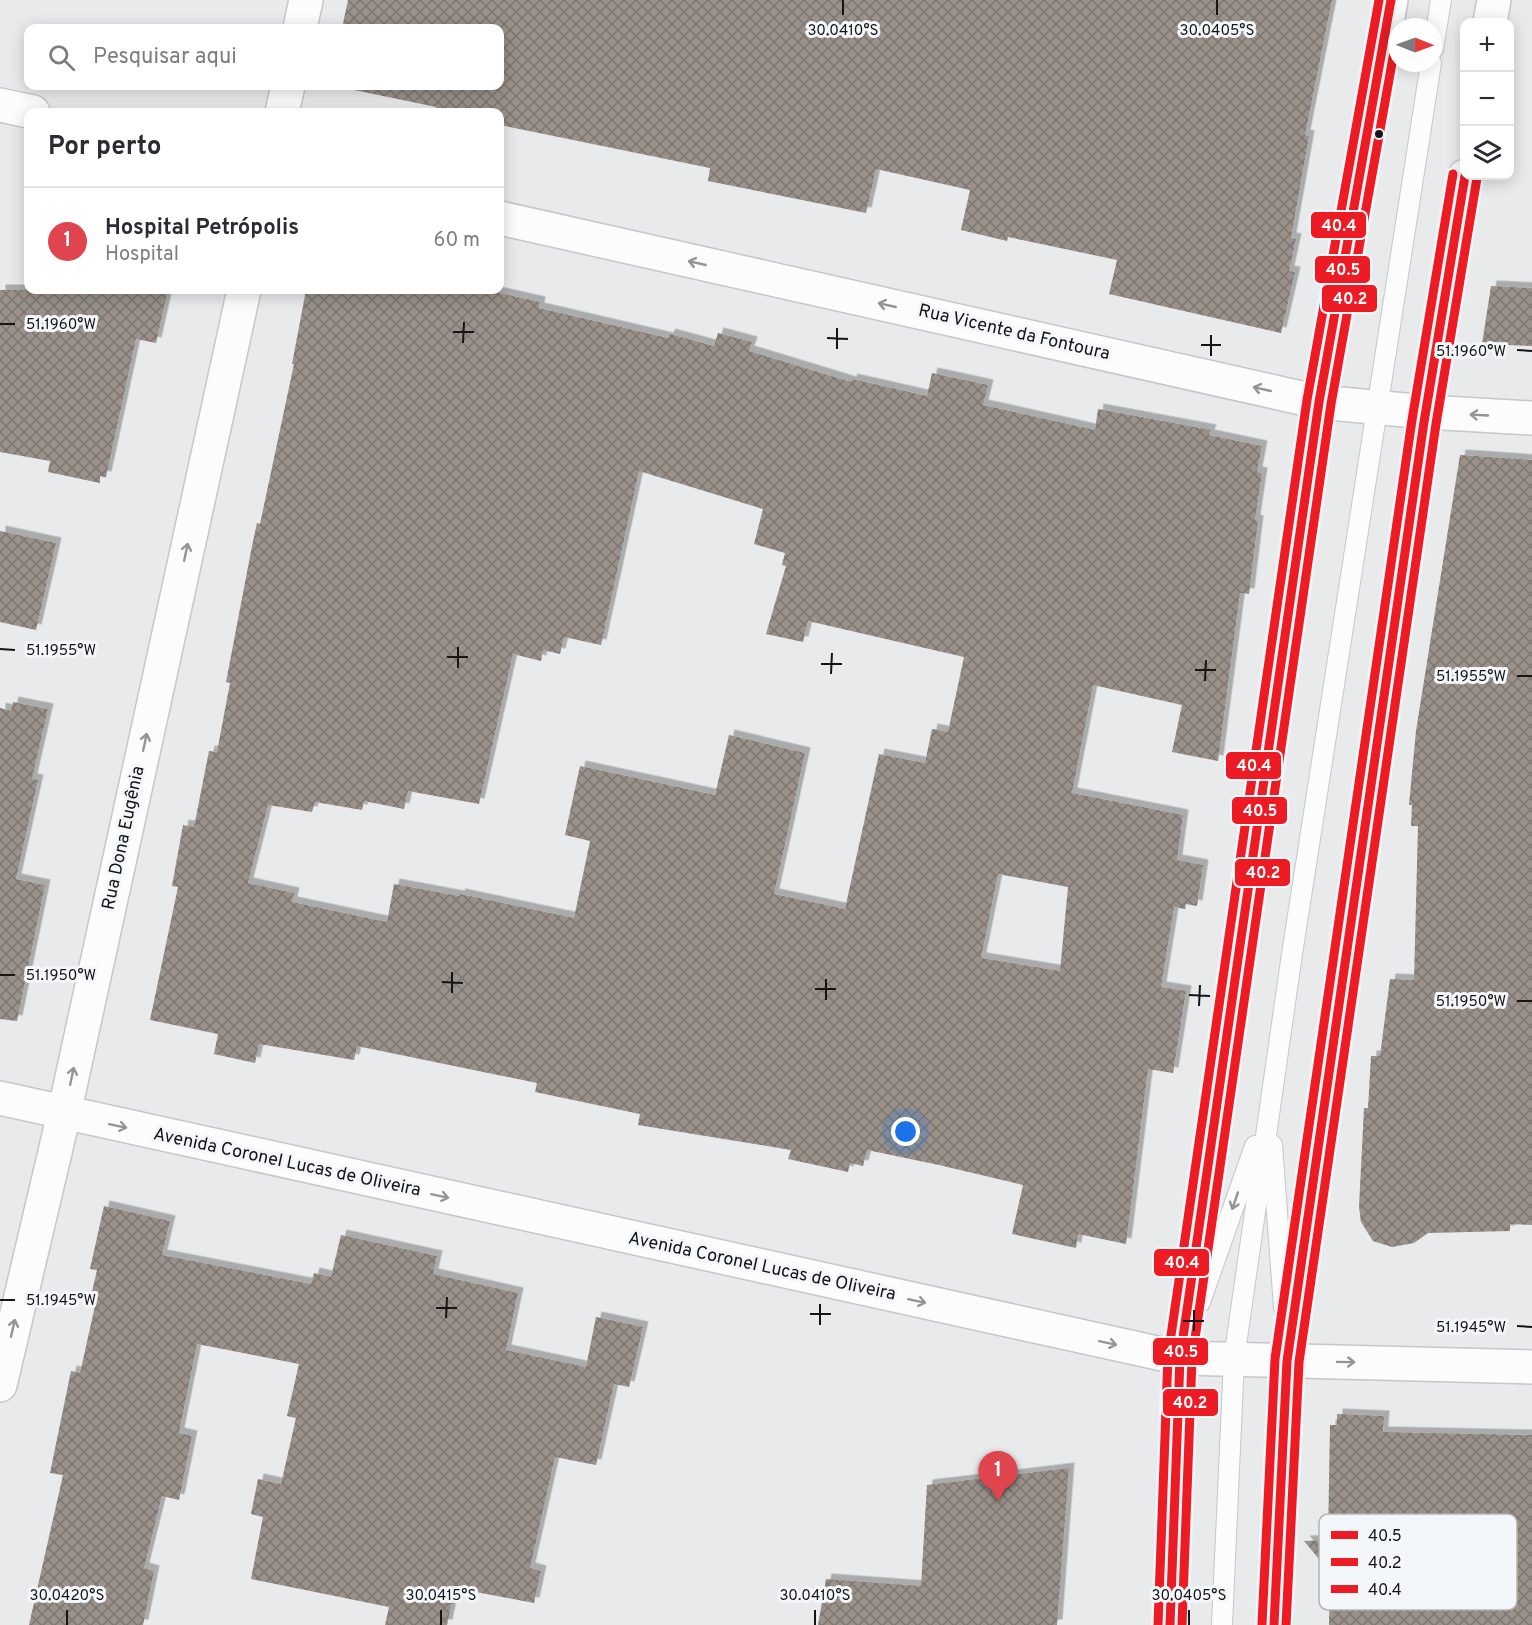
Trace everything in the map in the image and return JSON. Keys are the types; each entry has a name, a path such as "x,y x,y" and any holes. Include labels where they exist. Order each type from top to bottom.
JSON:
{"street":[{"path":"301,24 306,0"},
{"path":"1170,1625 1180,1358 1319,402 1391,0"},
{"path":"1491,18 1494,0"},
{"path":"283,108 287,90"},
{"path":"0,105 24,110"},
{"path":"1274,1625 1287,1361 1426,412 1464,180"},
{"name":"Rua Vicente da Fontoura","path":"504,220 1319,402 1426,412 1532,418"},
{"name":"Rua Dona Eugênia","path":"0,1385 64,1114 243,294"},
{"name":"Avenida Coronel Lucas de Oliveira","path":"0,1098 64,1114 1180,1358 1532,1367"}],"lane":[{"path":"1438,18 1441,0"},
{"path":"1222,1625 1234,1359 1269,1107 1375,407 1430,72"},
{"path":"1180,1358 1269,1107"},
{"path":"1269,1107 1287,1361"}],"building":[{"path":"348,0 1332,0 1305,135 1309,136 1291,238 1296,239 1289,271 1295,272 1281,333 1109,294 1117,260 1008,237 1007,241 961,230 970,190 876,169 866,213 708,181 710,168 504,126 504,108 436,108 354,90 504,90 504,24 343,24"},
{"path":"1491,286 1532,288 1532,346 1482,344"},
{"path":"0,290 24,290 24,294 167,294 156,343 136,339 106,477 100,476 100,483 48,472 50,461 0,452"},
{"path":"305,294 504,294 540,302 539,308 668,338 670,334 714,346 718,333 752,342 749,351 851,382 852,379 927,396 932,373 988,385 983,405 1095,430 1098,409 1211,430 1209,435 1262,446 1257,472 1262,473 1255,520 1258,521 1249,594 1240,593 1218,761 1172,752 1182,705 1093,685 1072,793 1183,815 1177,860 1203,865 1197,906 1186,904 1185,909 1174,907 1161,987 1186,991 1173,1073 1148,1069 1126,1244 1078,1234 1076,1248 1012,1234 1023,1185 939,1165 867,1150 863,1166 850,1163 848,1172 788,1159 791,1150 638,1125 640,1114 535,1092 537,1083 357,1046 354,1060 259,1044 255,1063 214,1054 218,1034 150,1020 178,887 172,886 183,825 194,827 209,751 217,752 230,683 226,682 252,546 257,523 260,524 294,364 292,364","holes":["639,471 763,509 754,544 785,553 782,565 786,566 766,634 803,642 808,621 964,657 948,732 932,729 925,763 879,754 845,909 774,894 805,753 729,735 715,795 580,766 565,835 590,841 574,918 460,894 459,896 394,884 387,922 292,902 294,893 248,883 268,805 312,812 315,802 362,810 364,801 404,809 408,791 479,804 513,654 541,661 543,650 560,654 564,637 601,645","998,874 1068,887 1060,971 981,958"]},
{"path":"1460,455 1532,460 1532,1225 1510,1224 1510,1231 1428,1233 1414,1243 1392,1247 1373,1241 1361,1222 1359,1207 1364,1108 1368,1108 1371,1056 1380,1056 1390,979 1414,980 1418,826 1411,826 1412,805 1409,805 1416,731"},
{"path":"0,531 56,543 36,630 0,622"},
{"path":"13,702 48,709 32,779 38,780 16,879 45,885 17,1021 0,1019 0,708 11,711"},
{"path":"104,1206 170,1221 162,1255 311,1284 314,1273 331,1277 341,1235 437,1256 433,1274 518,1293 506,1350 586,1367 596,1317 643,1327 629,1387 614,1384 596,1465 555,1457 530,1568 541,1571 534,1603 455,1588 447,1625 385,1625 389,1607 251,1579 263,1517 251,1514 258,1479 281,1484 296,1418 287,1416 299,1364 197,1344 179,1433 192,1436 179,1500 162,1496 144,1568 154,1571 143,1625 29,1625 63,1475 50,1473 71,1371 80,1373 97,1297 91,1296 97,1270 90,1269"},
{"path":"1337,1414 1384,1416 1383,1432 1532,1435 1532,1625 1329,1625 1329,1610 1517,1610 1517,1514 1328,1514 1330,1425 1337,1425"},
{"path":"1069,1468 1057,1625 818,1625 826,1579 921,1586 927,1485"},
{"path":"1319,1540 1319,1559 1304,1541"}],"transit line":[{"name":"40.4","path":"1158,1625 1168,1356 1307,400 1379,0"},
{"name":"40.5","path":"1170,1625 1180,1358 1319,402 1391,0"},
{"name":"40.2","path":"1182,1625 1192,1359 1331,404 1390,72"},
{"name":"40.4","path":"1262,1624 1275,1359 1412,420 1453,174"},
{"name":"40.5","path":"1274,1625 1287,1361 1424,422 1464,180"},
{"name":"40.2","path":"1286,1625 1299,1362 1436,424 1477,180"}],"place":[{"name":"Hospital Petrópolis","path":"998,1501"}]}
